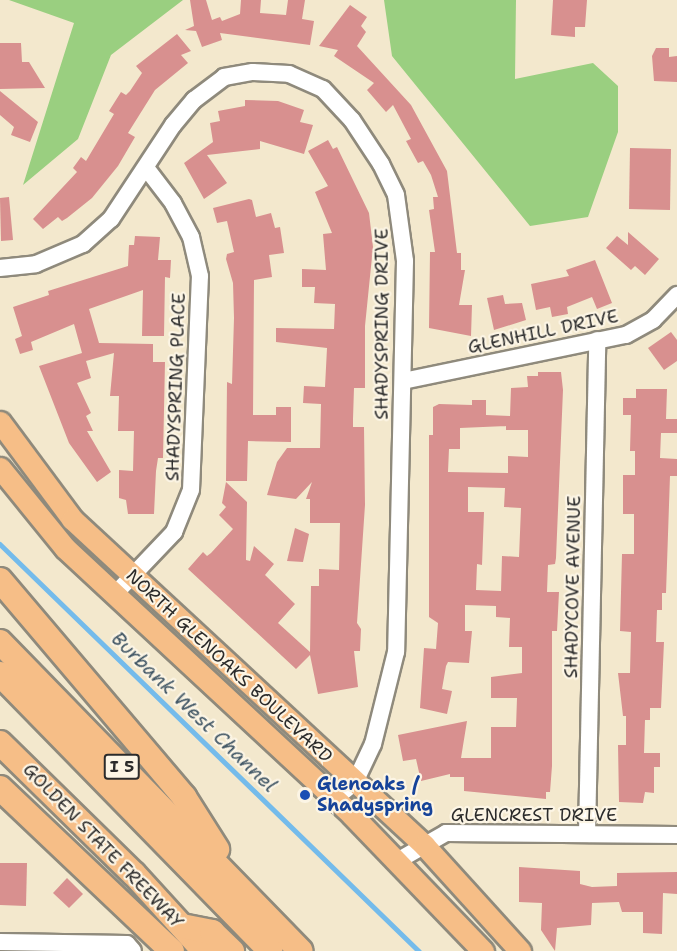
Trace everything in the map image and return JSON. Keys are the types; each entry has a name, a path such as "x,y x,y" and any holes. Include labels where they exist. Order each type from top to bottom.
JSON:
{"highway":[{"path":"0,580 184,797 244,892"},
{"name":"I 5","path":"0,642 300,951"},
{"path":"0,674 270,951"},
{"name":"GOLDEN STATE FREEWAY","path":"0,742 204,951"},
{"path":"0,788 172,951"},
{"path":"182,926 212,932 232,951"}],"main road":[{"name":"NORTH GLENOAKS BOULEVARD","path":"0,422 72,519 424,845 520,951"},
{"name":"NORTH GLENOAKS BOULEVARD","path":"0,468 64,548 399,860 483,951"}],"street":[{"name":"SHADYSPRING DRIVE","path":"0,268 36,264 84,244 111,219 147,169 173,125 194,100 224,77 253,72 289,74 323,90 352,120 396,195 405,261 403,381 396,652 373,744 355,782 335,799"},
{"name":"SHADYSPRING PLACE","path":"115,594 174,532 191,490 200,323 200,276 191,237 173,203 147,169"},
{"name":"GLENHILL DRIVE","path":"403,381 626,335 644,325 677,295"},
{"name":"SHADYCOVE AVENUE","path":"587,834 597,340"},
{"name":"GLENCREST DRIVE","path":"399,860 446,833 677,835"},
{"path":"0,942 127,944 133,951"}],"green space":[{"path":"9,0 183,0 111,55 78,139 23,185 74,23"},
{"path":"384,0 516,0 515,79 593,63 618,86 618,132 588,217 530,226 392,56"}],"building":[{"path":"190,0 206,0 212,20 220,17 222,21 240,14 241,0 261,0 260,13 286,15 288,0 305,0 302,19 314,21 310,45 220,33 222,40 202,47 196,31 185,30 194,26"},
{"path":"553,0 587,0 585,27 575,27 575,37 551,35"},
{"path":"350,5 367,17 361,26 366,32 357,46 411,105 447,171 457,253 461,253 461,270 465,270 459,305 472,305 471,336 429,328 430,252 435,252 429,210 434,209 433,197 438,197 431,175 423,161 418,163 406,141 411,139 393,105 386,112 367,90 374,83 334,56 338,50 319,46"},
{"path":"177,34 191,51 181,55 188,63 155,90 128,133 135,137 118,166 92,198 67,218 62,221 58,217 43,229 33,219 77,172 73,168 81,157 86,161 114,114 109,111 121,92 126,95 142,73 136,66"},
{"path":"0,43 21,43 22,62 29,62 45,88 0,89"},
{"path":"656,48 669,48 669,57 677,56 677,82 654,81 652,56"},
{"path":"0,91 38,122 30,142 11,135 14,127 0,115"},
{"path":"245,100 278,101 304,110 300,122 313,125 304,154 260,141 260,149 207,155 227,183 204,199 184,163 213,142 210,123 220,121 218,111 245,106"},
{"path":"328,140 333,149 337,147 369,213 373,247 365,326 365,388 354,388 353,427 364,427 365,505 357,623 361,629 360,651 354,651 358,687 318,694 310,655 296,669 188,569 203,552 207,556 211,553 233,529 219,515 226,507 222,503 226,482 247,502 246,560 250,561 254,546 274,564 265,575 295,604 278,623 310,652 311,586 319,586 319,569 339,570 340,523 310,523 310,499 306,499 312,482 296,499 267,495 277,462 287,448 320,448 321,404 303,403 304,386 325,387 327,348 276,342 276,328 334,329 335,304 314,303 315,287 302,287 302,269 326,270 323,234 332,233 315,192 328,186 308,151"},
{"path":"630,148 671,149 670,210 629,209"},
{"path":"9,197 13,240 1,241 0,198"},
{"path":"252,200 256,217 271,213 275,228 280,227 284,253 269,255 272,277 254,280 253,415 276,415 276,407 291,407 291,442 248,441 247,481 226,481 227,382 232,384 234,318 233,283 226,259 227,254 234,252 227,221 217,223 213,208"},
{"path":"628,232 659,259 645,275 635,266 631,270 606,248 617,236 628,245"},
{"path":"135,236 160,237 158,260 171,260 170,278 165,277 164,336 142,336 143,290 89,309 99,343 153,344 153,362 165,362 163,458 158,458 154,514 128,514 126,500 119,498 119,470 133,471 134,431 118,431 119,396 110,396 114,353 86,361 91,378 77,383 91,413 86,416 93,431 87,431 111,472 97,482 69,443 39,366 82,353 74,324 31,342 33,350 20,354 15,339 22,336 13,307 49,295 48,291 128,266 129,245 134,245"},
{"path":"595,260 612,303 597,309 592,297 567,307 568,314 552,317 550,307 536,310 531,284 569,276 566,270"},
{"path":"503,295 505,304 522,303 526,320 494,330 487,298"},
{"path":"671,332 677,340 677,361 664,370 648,348"},
{"path":"538,372 561,372 563,390 556,558 555,564 548,565 547,592 559,592 557,631 552,631 552,766 550,792 546,792 546,799 464,791 464,777 450,777 450,774 421,781 416,759 403,761 398,735 467,721 461,758 491,758 491,727 516,727 517,698 491,698 491,677 522,673 522,647 509,647 510,618 496,617 496,606 465,605 465,631 472,631 469,663 448,662 446,666 442,689 452,691 447,714 420,708 424,648 436,649 438,623 429,617 429,435 433,435 433,407 439,404 472,405 472,400 486,400 486,415 510,416 511,388 528,387 527,376 538,376","holes":["506,426 506,430 528,430 528,457 508,456 508,473 448,472 449,449 460,449 460,428","468,487 505,488 504,507 521,508 519,557 502,556 501,591 476,590 477,564 482,565 484,512 468,512"]},
{"path":"636,389 667,389 666,419 677,419 677,433 661,433 660,458 677,459 677,476 670,476 666,593 662,593 662,610 657,610 656,642 664,642 661,708 650,708 650,720 645,720 644,753 660,753 660,767 654,767 654,793 645,792 643,803 619,802 618,745 626,745 626,716 623,716 618,673 630,673 631,632 620,631 622,554 634,554 634,514 623,514 623,475 635,475 635,451 630,451 631,415 623,415 623,398 636,398"},
{"path":"295,528 309,534 303,562 287,561"},
{"path":"0,863 27,863 26,906 0,905"},
{"path":"519,867 580,871 580,884 592,887 617,886 617,873 677,872 677,894 663,893 662,934 643,933 643,912 622,912 619,902 592,903 591,925 557,928 555,951 541,930 542,903 519,902"},
{"path":"67,878 83,894 69,908 53,893"}],"waterway":[{"name":"Burbank West Channel","path":"0,544 419,951"}],"place":[{"name":"Glenoaks / Shadyspring","path":"305,795"}]}
